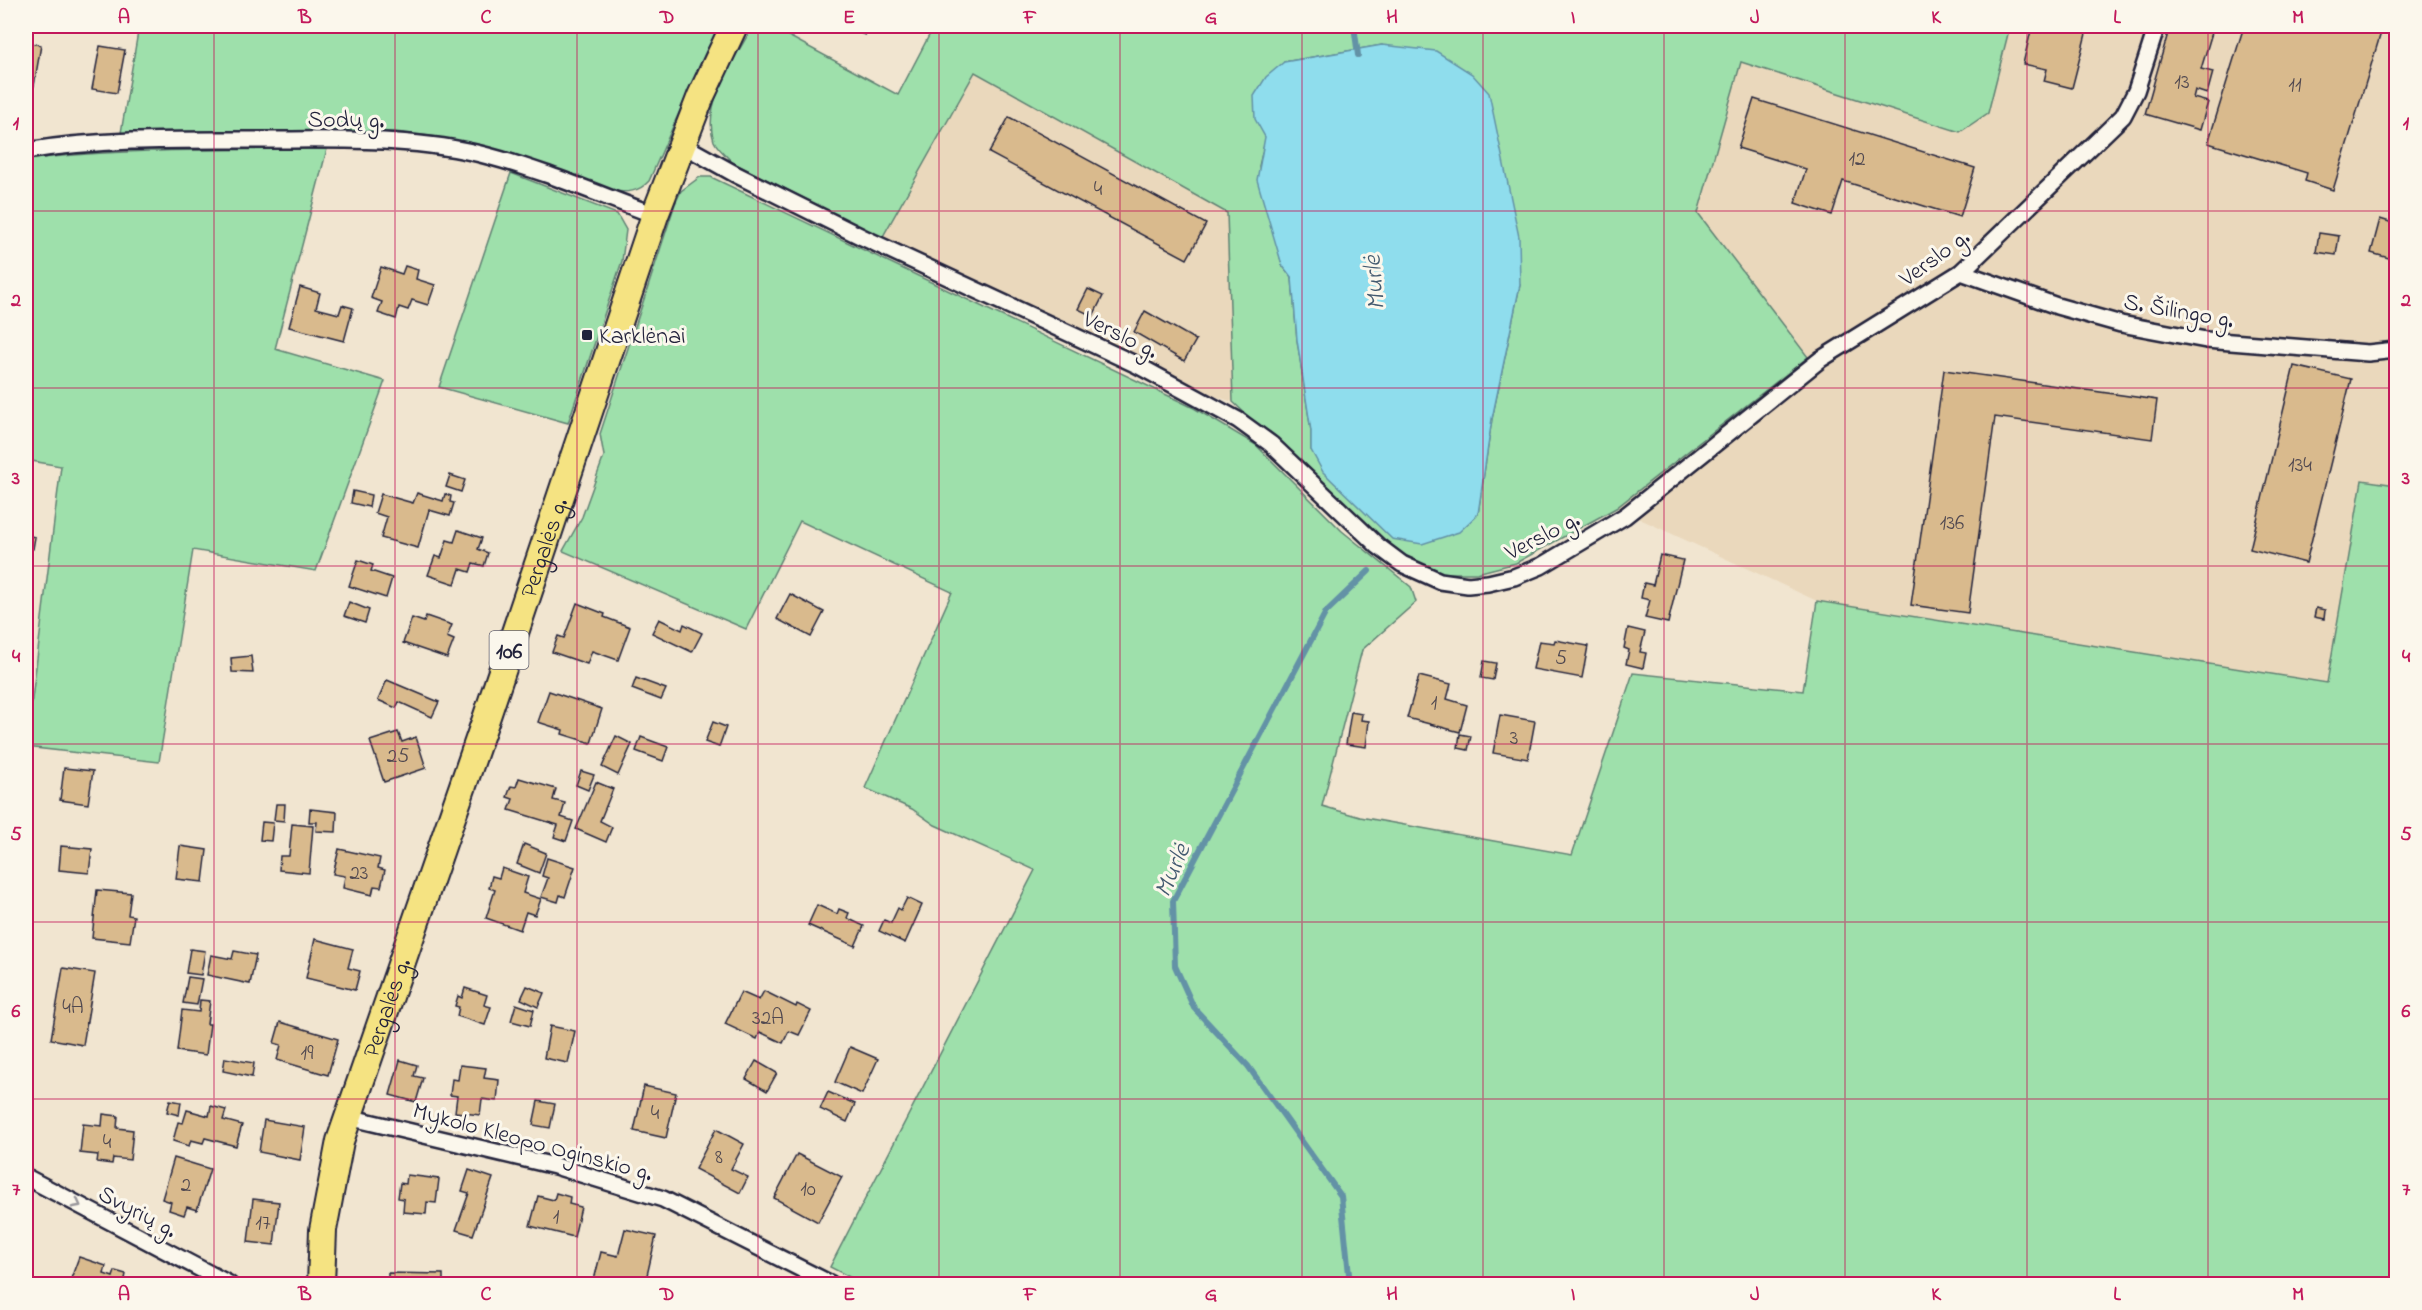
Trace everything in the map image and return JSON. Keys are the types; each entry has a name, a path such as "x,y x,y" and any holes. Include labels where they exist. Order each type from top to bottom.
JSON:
{"main road":[{"name":"Pergalės g.","path":"321,1284 323,1230 340,1141 487,716 655,215 701,96 734,26"}],"street":[{"name":"Verslo g.","path":"681,144 735,174 862,237 1137,365 1238,420 1271,444 1378,546 1420,573 1453,584 1488,583 1514,577 1541,566 1625,516 1821,359 1961,272 2123,116 2136,91 2157,26"},
{"name":"Sodų g.","path":"26,151 90,143 149,141 342,140 420,145 488,156 655,215"},
{"name":"S. Šilingo g.","path":"1961,272 2090,316 2206,340 2368,353 2397,350"},
{"name":"Mykolo Kleopo Oginskio g.","path":"348,1117 555,1166 652,1195 831,1284"},
{"name":"Svyrių g.","path":"26,1177 230,1284"}],"shaded area":[{"path":"2010,26 2396,26 2396,485 2362,480 2327,683 1817,601 1616,508 1807,357 1698,213 1741,62 1960,132 1988,113"},
{"path":"975,72 1228,213 1233,402 1203,392 882,238"}],"green space":[{"path":"139,26 720,26 706,51 649,181 637,190 623,192 612,191 514,154 438,137 395,132 121,133"},
{"path":"753,26 770,26 898,95 934,26 2010,26 1988,113 1960,132 1741,62 1698,213 1808,357 1616,508 1516,563 1477,573 1437,573 1418,566 1399,554 1275,437 1233,402 1227,213 975,72 882,238 732,162 715,144 711,126 716,96","holes":["1382,45 1520,285 1492,419 1478,514 1311,450 1311,431 1297,340 1292,278 1282,265 1259,166 1284,62"]},
{"path":"327,149 275,349 385,381 316,571 193,550 159,762 26,747 61,466 26,460 26,160 101,153"},
{"path":"511,173 617,214 626,230 622,261 568,423 439,387"},
{"path":"700,177 711,177 1194,408 1256,445 1342,531 1411,587 1416,602 1362,650 1322,806 1360,817 1572,855 1633,673 1803,691 1817,601 2327,683 2362,480 2396,485 2396,1284 863,1284 830,1267 1035,870 935,825 912,809 865,788 952,592 800,521 746,629 563,551 582,517 604,456 600,434 675,204 681,191"}],"water":[{"path":"1382,45 1436,51 1472,74 1489,93 1519,237 1520,285 1492,419 1478,514 1459,532 1422,544 1392,539 1323,472 1311,450 1311,431 1297,340 1292,278 1282,265 1257,180 1265,137 1255,119 1254,96 1266,77 1284,62"}],"building":[{"path":"115,26 137,26 136,33 114,30"},
{"path":"857,26 869,26 865,35 855,31"},
{"path":"2032,26 2088,26 2072,88 2044,81 2047,69 2023,64"},
{"path":"2170,26 2214,26 2201,69 2213,72 2207,94 2195,90 2193,98 2208,102 2200,130 2145,114"},
{"path":"2244,26 2383,26 2333,190 2305,181 2307,173 2208,143"},
{"path":"26,42 41,45 34,86 26,85"},
{"path":"100,46 125,50 117,93 92,89"},
{"path":"1754,99 1975,168 1960,217 1843,181 1832,215 1795,203 1806,169 1738,148"},
{"path":"1009,117 1206,224 1187,259 989,153"},
{"path":"2396,211 2396,260 2371,253 2380,219 2393,223"},
{"path":"2319,233 2339,236 2336,255 2316,252"},
{"path":"405,266 418,270 416,279 435,285 428,305 412,300 408,310 399,307 396,319 378,313 382,302 371,298 381,267 402,274"},
{"path":"300,287 320,293 316,308 339,314 342,305 353,308 344,341 289,327"},
{"path":"1088,289 1103,296 1093,316 1078,309"},
{"path":"1145,311 1196,340 1184,361 1134,332"},
{"path":"2294,366 2351,379 2306,563 2250,549"},
{"path":"1944,370 2157,400 2152,439 1995,417 1968,613 1911,605"},
{"path":"450,475 465,480 461,492 446,487"},
{"path":"353,491 371,495 369,507 351,503"},
{"path":"417,493 443,501 445,494 451,496 450,502 454,503 450,516 429,510 418,548 381,538 387,517 375,513 381,494 413,503"},
{"path":"458,530 482,538 478,549 488,553 484,566 473,563 470,572 460,569 455,584 428,575 435,556 441,558 447,540 454,542"},
{"path":"26,535 35,537 33,549 26,548"},
{"path":"1660,555 1683,560 1668,623 1645,618 1650,600 1641,598 1644,583 1653,585"},
{"path":"358,560 373,565 371,571 392,578 386,598 349,586"},
{"path":"790,594 824,612 811,637 777,619"},
{"path":"349,602 369,610 365,623 344,616"},
{"path":"577,603 630,627 618,660 592,651 587,664 552,652 558,636 564,638"},
{"path":"2316,608 2325,610 2324,619 2314,617"},
{"path":"426,616 452,625 447,637 454,640 447,658 403,643 412,618 424,622"},
{"path":"659,619 682,630 684,624 702,633 692,652 652,633"},
{"path":"1628,628 1645,632 1640,652 1646,653 1643,668 1626,664 1629,650 1624,648"},
{"path":"1555,640 1588,646 1582,678 1533,669 1539,641 1554,643"},
{"path":"251,656 253,673 232,672 231,658"},
{"path":"1484,661 1496,663 1493,680 1481,678"},
{"path":"1419,676 1451,684 1447,699 1467,705 1460,732 1407,718"},
{"path":"636,678 666,689 661,700 632,689"},
{"path":"387,680 439,702 432,717 399,702 396,708 378,700"},
{"path":"549,691 602,709 591,743 562,734 563,730 538,722"},
{"path":"1351,712 1362,714 1361,720 1369,721 1366,747 1346,744"},
{"path":"1500,715 1535,721 1528,759 1493,753"},
{"path":"713,722 726,727 719,747 705,742"},
{"path":"398,732 402,742 416,737 426,768 384,782 370,741"},
{"path":"1460,734 1471,736 1468,750 1458,748"},
{"path":"616,736 632,744 618,775 602,767"},
{"path":"641,737 668,747 663,761 636,751"},
{"path":"64,768 93,771 88,804 60,800"},
{"path":"581,771 594,775 588,790 576,785"},
{"path":"519,778 556,789 553,800 565,803 561,817 573,821 566,841 554,837 558,825 509,810 513,799 507,797 511,786 516,787"},
{"path":"596,782 613,789 600,821 612,827 606,842 576,829"},
{"path":"276,804 285,804 284,821 274,820"},
{"path":"310,809 337,812 336,832 316,831 317,822 309,822"},
{"path":"262,822 273,823 271,841 260,840"},
{"path":"292,824 313,826 309,873 279,870 280,856 289,856"},
{"path":"524,844 546,853 539,873 517,864"},
{"path":"61,846 92,849 89,873 59,870"},
{"path":"180,846 207,850 203,882 176,879"},
{"path":"339,849 380,858 378,868 385,870 381,887 374,886 372,895 343,888 345,876 333,874"},
{"path":"547,858 575,867 565,897 560,895 558,902 541,897 548,878 542,876"},
{"path":"502,868 528,877 523,893 541,899 535,915 526,912 520,930 486,918 495,890 489,888 492,876 499,878"},
{"path":"97,890 131,893 128,915 134,916 130,942 92,938"},
{"path":"907,898 922,905 905,943 879,931 884,920 891,923 898,908 901,910"},
{"path":"817,905 837,914 839,909 849,913 847,918 864,926 855,946 808,925"},
{"path":"315,939 353,949 348,968 360,971 355,990 306,978"},
{"path":"190,949 205,951 201,975 186,973"},
{"path":"234,951 256,955 250,984 207,975 211,955 232,959"},
{"path":"63,968 95,973 83,1045 51,1039"},
{"path":"188,977 202,979 197,1005 183,1003"},
{"path":"527,986 544,993 538,1007 521,999"},
{"path":"465,988 487,995 484,1005 491,1007 485,1025 457,1016 459,1007 455,1006 458,996 462,998"},
{"path":"764,991 796,1007 797,1004 811,1011 799,1035 789,1031 783,1043 760,1032 757,1039 725,1024 741,992 759,1000"},
{"path":"200,1000 210,1001 206,1055 177,1051 182,1010 199,1012"},
{"path":"516,1004 534,1010 530,1026 511,1021"},
{"path":"280,1022 338,1039 328,1075 277,1060 281,1045 274,1043"},
{"path":"550,1026 575,1031 568,1063 544,1058"},
{"path":"850,1047 878,1059 862,1094 835,1082"},
{"path":"225,1058 254,1063 252,1077 223,1071"},
{"path":"400,1060 417,1065 414,1076 423,1078 416,1102 390,1095"},
{"path":"756,1061 777,1073 767,1091 746,1079"},
{"path":"460,1065 486,1068 484,1078 499,1080 497,1101 482,1099 480,1115 455,1112 457,1096 450,1095 452,1079 458,1080"},
{"path":"644,1086 676,1093 666,1138 634,1131"},
{"path":"828,1092 855,1104 847,1122 820,1109"},
{"path":"170,1100 181,1102 179,1115 167,1112"},
{"path":"538,1101 555,1104 550,1128 533,1125"},
{"path":"211,1106 226,1110 223,1120 242,1125 236,1146 205,1138 203,1143 191,1140 189,1146 173,1141 178,1122 183,1123 187,1110 209,1116"},
{"path":"103,1114 118,1116 117,1128 133,1130 130,1160 113,1158 112,1164 97,1162 98,1155 80,1153 83,1124 102,1126"},
{"path":"264,1120 305,1127 300,1160 259,1152"},
{"path":"716,1129 744,1144 731,1169 748,1177 740,1193 695,1169"},
{"path":"797,1154 842,1177 818,1222 774,1198"},
{"path":"174,1158 210,1169 197,1210 187,1207 184,1215 169,1210 171,1202 162,1199"},
{"path":"469,1170 493,1178 473,1235 456,1230 469,1193 462,1191"},
{"path":"407,1175 439,1179 436,1203 427,1202 426,1214 403,1212 404,1199 398,1198 400,1183 406,1184"},
{"path":"556,1193 570,1197 569,1204 581,1207 574,1237 530,1226 538,1196 554,1200"},
{"path":"253,1199 279,1202 274,1245 248,1242"},
{"path":"625,1229 656,1236 645,1284 593,1284 601,1252 618,1256"},
{"path":"79,1257 106,1266 104,1274 113,1277 115,1271 126,1274 125,1279 135,1284 69,1284"},
{"path":"388,1273 443,1274 443,1284 388,1284"},
{"path":"468,1280 496,1282 496,1284 468,1284"}],"waterway":[{"name":"Murlė","path":"1354,26 1358,55"},
{"name":"Murlė","path":"1350,1284 1341,1196 1248,1066 1194,1008 1175,966 1173,901 1326,612 1369,571"}],"place":[{"name":"Karklėnai","path":"587,335"}]}
